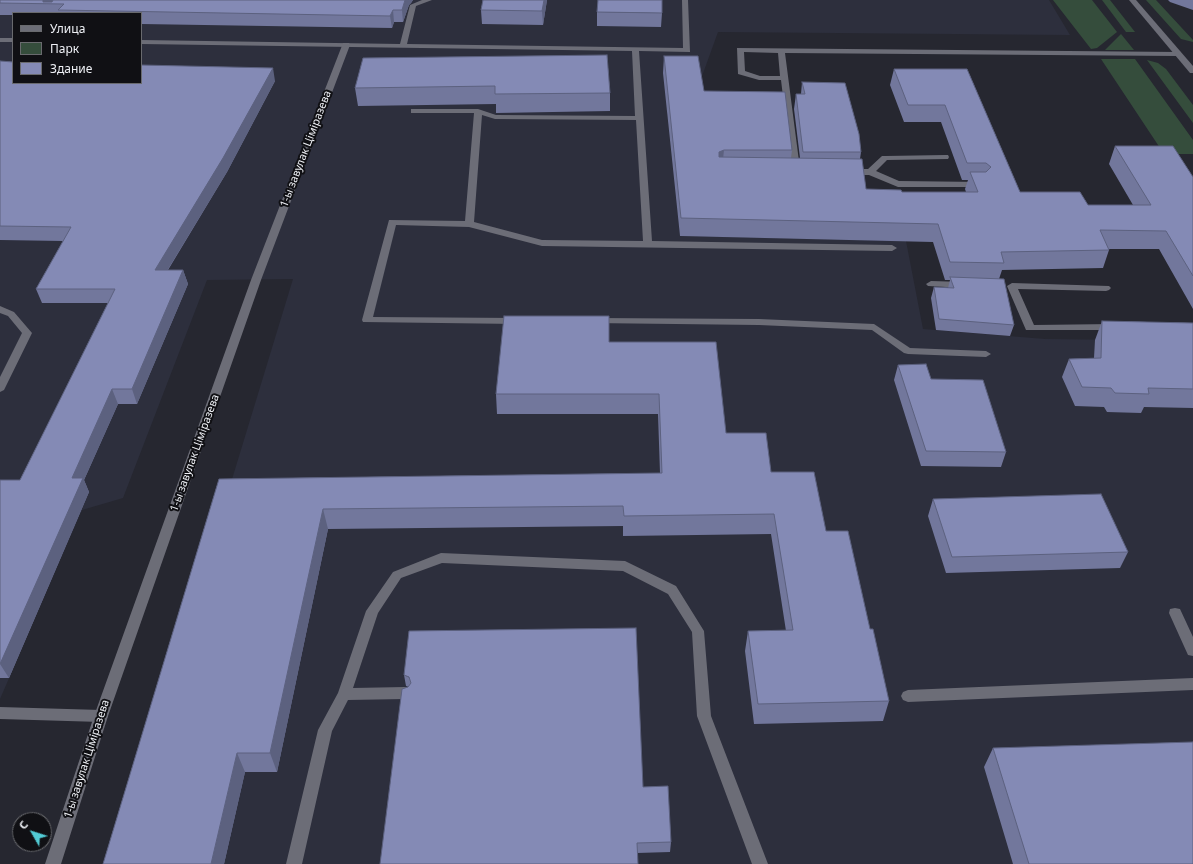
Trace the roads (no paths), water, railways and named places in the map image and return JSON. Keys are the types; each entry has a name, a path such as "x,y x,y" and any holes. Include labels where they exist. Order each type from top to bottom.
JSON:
{"street":[{"path":"403,46 412,4 429,0"},
{"path":"142,42 687,50 685,0"},
{"path":"1132,0 1193,71"},
{"path":"0,40 12,40"},
{"name":"1-ы завулак Ціміразева","path":"53,864 101,716 256,280 346,45"},
{"path":"635,49 648,244"},
{"path":"785,78 758,78 741,72 740,50 1181,56 1193,64"},
{"path":"781,50 796,171"},
{"path":"414,111 478,111 495,117 640,118"},
{"path":"469,224 478,111"},
{"path":"870,172 885,158 945,157"},
{"path":"840,172 870,172 898,184 981,185"},
{"path":"527,321 367,320 392,222 469,224 542,243 892,248"},
{"path":"931,284 976,285"},
{"path":"1106,288 1009,286 1030,328 1123,327"},
{"path":"0,309 11,314 26,333 0,388"},
{"path":"583,321 759,322 874,327 908,351 986,354"},
{"path":"294,864 325,730 344,694 372,611 396,575 441,558 625,566 672,590 698,631 704,716 760,864"},
{"path":"1175,614 1193,651"},
{"path":"908,696 1193,684"},
{"path":"344,694 405,693"},
{"path":"0,713 101,716"}]}
